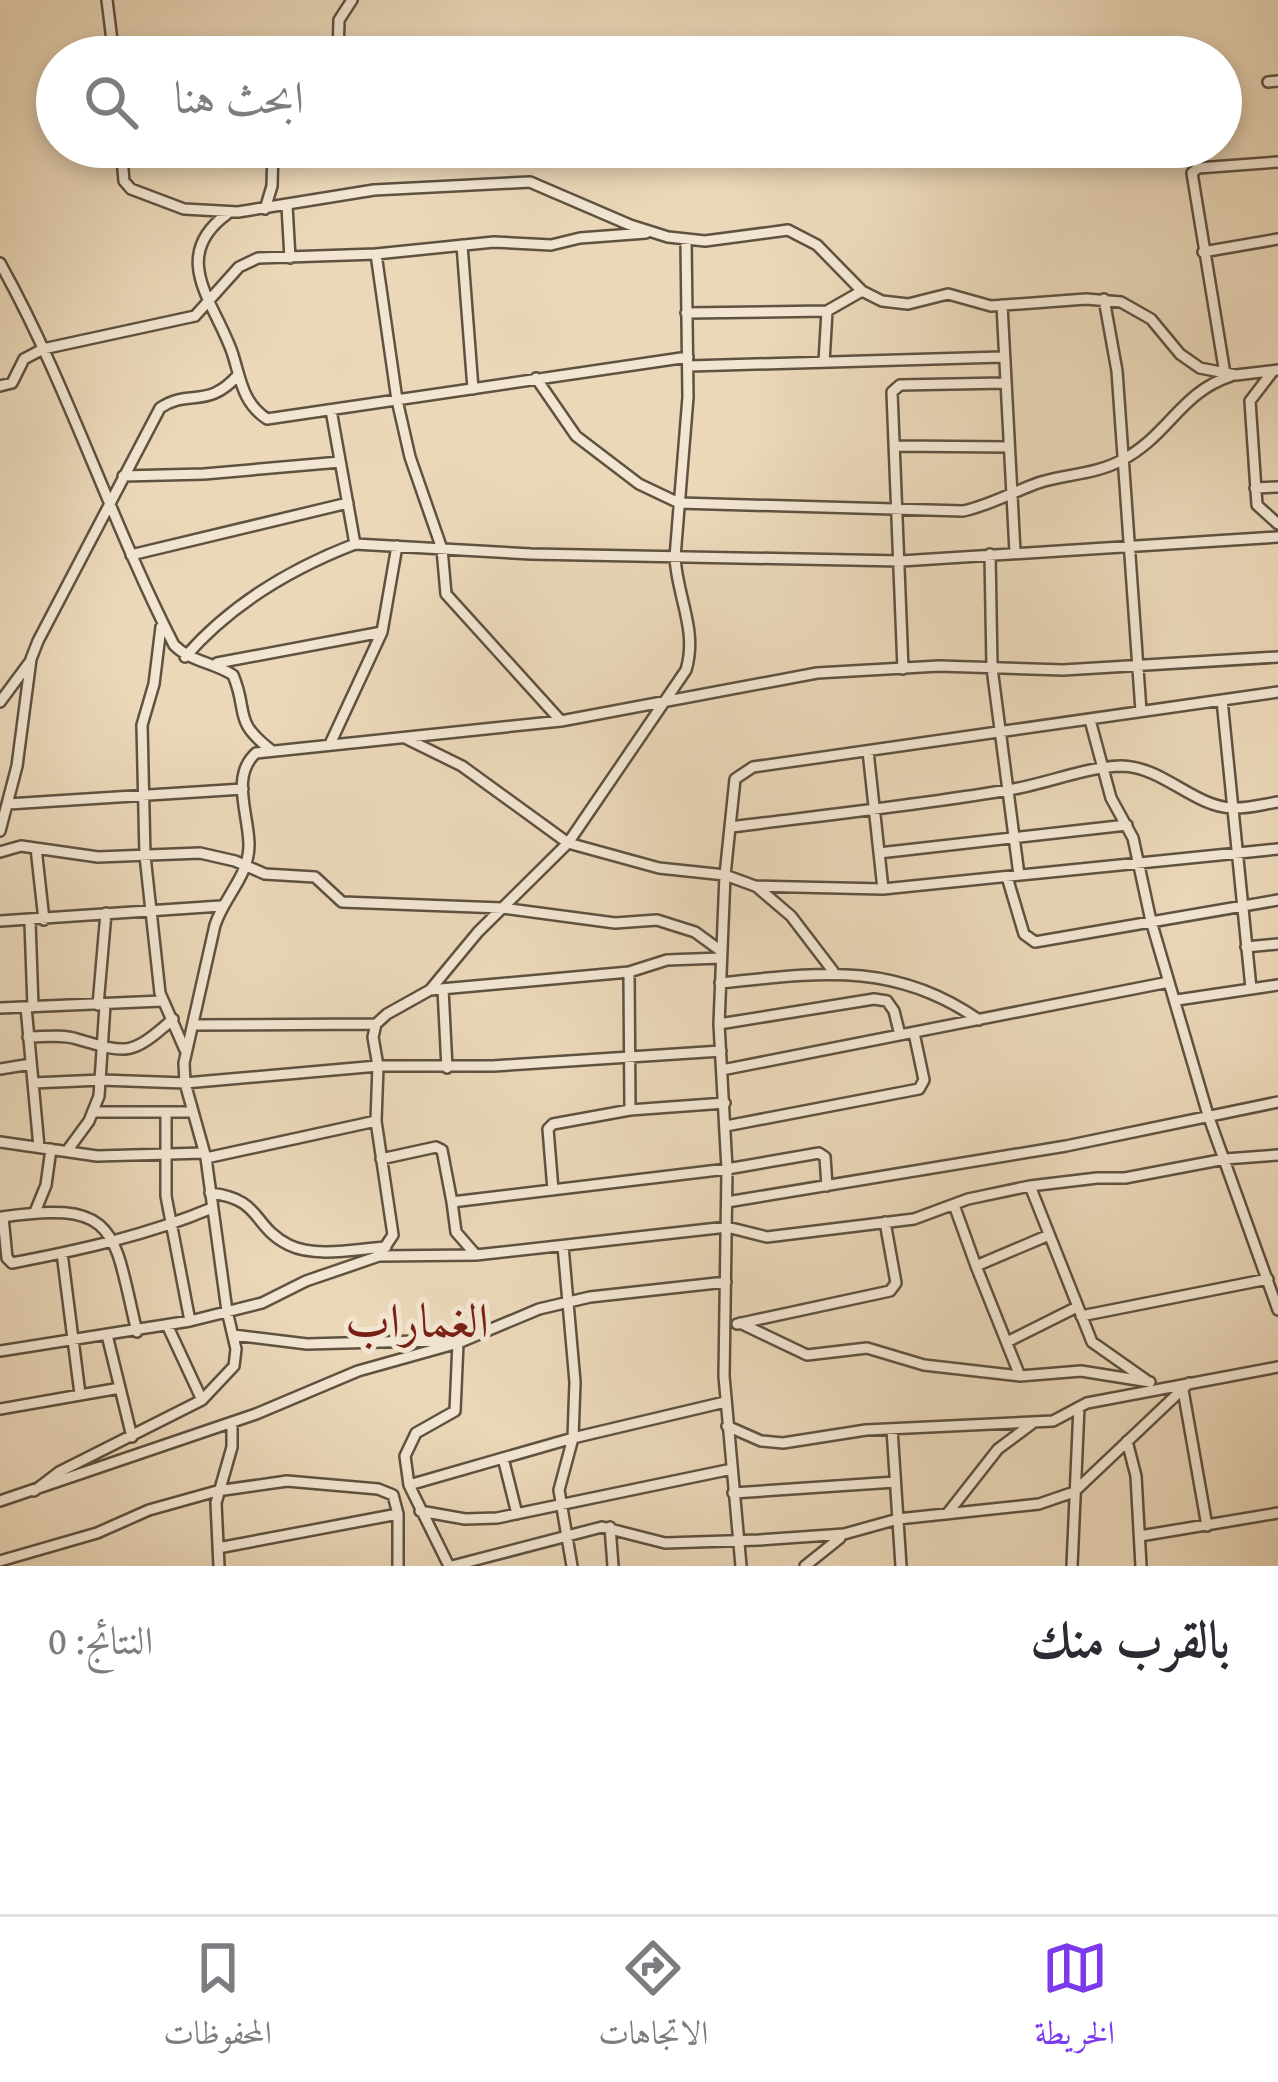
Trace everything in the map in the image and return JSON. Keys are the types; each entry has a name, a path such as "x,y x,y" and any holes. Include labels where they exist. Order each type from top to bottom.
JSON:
{"street":[{"path":"107,0 111,36"},
{"path":"339,36 339,20 352,0"},
{"path":"1242,164 1278,161"},
{"path":"122,168 130,189 184,209 265,209 374,190 514,180 546,187 651,232 686,240 788,230 818,245 862,291 895,304 949,295 1002,305 1104,299 1138,309 1189,362 1231,375"},
{"path":"265,209 272,168"},
{"path":"1204,168 1193,169 1203,251 1231,375"},
{"path":"287,206 290,258"},
{"path":"229,212 203,238 200,278 252,408 267,419 536,378 688,361 1002,357"},
{"path":"0,386 12,383 24,359 43,349 188,318 208,305 248,261 494,242 551,245 651,232"},
{"path":"1203,251 1278,239"},
{"path":"194,1025 376,1024 430,990 502,908 568,843 686,670 691,654 689,622 676,581 675,557 688,361 686,240"},
{"path":"462,245 473,388"},
{"path":"376,254 398,400 410,457 442,548 446,594 561,721"},
{"path":"0,263 43,349 173,645 185,656 215,664 233,675 240,716 250,734 271,750"},
{"path":"686,313 827,311 862,291"},
{"path":"1104,299 1117,371 1141,711"},
{"path":"1002,305 1015,552"},
{"path":"824,362 827,311"},
{"path":"536,378 576,436 639,484 679,503 963,511 1124,460 1176,418 1206,384 1231,375 1276,371"},
{"path":"1276,371 1250,401 1257,505 1278,524"},
{"path":"0,831 21,746 31,659 61,592 160,408 170,401 214,396 238,375"},
{"path":"903,668 895,387 1004,383"},
{"path":"331,410 355,544"},
{"path":"895,446 1009,447"},
{"path":"123,476 340,462"},
{"path":"1255,488 1278,487"},
{"path":"131,555 348,503"},
{"path":"185,656 214,623 254,595 292,570 355,544 675,557 901,560 1278,537"},
{"path":"330,745 382,632 398,547"},
{"path":"989,554 992,668 1016,838 1013,876 1024,934 1035,942 1278,900"},
{"path":"162,622 154,684 142,725 145,856 163,1001 185,1051"},
{"path":"215,664 382,632"},
{"path":"34,1491 59,1472 202,1400 234,1366 205,1155 185,1083 185,1051 221,906 247,868 243,788 247,761 256,753 561,721 817,674 903,668 1138,666 1278,657"},
{"path":"0,702 4,689 31,659"},
{"path":"740,1566 725,1402 727,1169 719,1024 725,874 735,779 742,771 1278,692"},
{"path":"1222,700 1251,988"},
{"path":"1090,720 1111,798 1127,825 1150,921 1208,1115 1278,1310"},
{"path":"403,737 461,766 568,843 659,868 725,874 754,886 790,916 833,971"},
{"path":"868,751 883,889"},
{"path":"731,827 1009,790 1126,766 1153,773 1215,805 1233,808 1278,802"},
{"path":"8,804 243,788"},
{"path":"879,853 1127,825"},
{"path":"0,852 21,846 84,857 200,853 265,874 315,877 342,902 502,908 615,923 657,920 695,932 721,954"},
{"path":"36,848 44,920"},
{"path":"754,886 883,889 1278,849"},
{"path":"0,921 221,906"},
{"path":"67,1151 94,1112 101,1080 106,913"},
{"path":"30,922 28,1037 39,1147"},
{"path":"1246,947 1278,944"},
{"path":"430,990 629,972 667,960 721,954"},
{"path":"720,983 833,971 924,988 979,1020"},
{"path":"629,972 630,1110"},
{"path":"722,1070 1169,982"},
{"path":"1177,1000 1278,985"},
{"path":"443,989 447,1068"},
{"path":"719,1024 874,999 887,1001 900,1036"},
{"path":"0,1008 163,1001"},
{"path":"28,1037 69,1037 102,1049 142,1044 173,1018"},
{"path":"0,1351 168,1327 262,1303 383,1252 392,1235 392,1221 376,1121 376,1024"},
{"path":"725,1126 919,1089 924,1080 914,1033"},
{"path":"33,1083 185,1083 378,1066 447,1068 721,1051"},
{"path":"0,1069 31,1064"},
{"path":"727,1202 1066,1146 1278,1102"},
{"path":"553,1190 550,1126 630,1110 725,1103"},
{"path":"94,1112 192,1112"},
{"path":"166,1112 166,1196 190,1321"},
{"path":"0,1142 112,1156 205,1155 376,1121"},
{"path":"35,1212 46,1185 51,1149"},
{"path":"381,1159 442,1150 456,1232 476,1255"},
{"path":"452,1202 727,1169 819,1153 825,1157 827,1186"},
{"path":"210,1193 247,1203 290,1246 308,1251 476,1255 727,1227 767,1237 914,1219 1030,1186 1125,1178 1225,1159 1278,1155"},
{"path":"1030,1186 1092,1342 1162,1388"},
{"path":"955,1205 1020,1376"},
{"path":"137,1332 115,1241 100,1224 35,1212 2,1217 8,1262 115,1241 212,1208"},
{"path":"726,1326 890,1292 896,1282 885,1222"},
{"path":"976,1266 1049,1235"},
{"path":"562,1246 575,1382 573,1438 560,1480 572,1566"},
{"path":"62,1253 80,1394"},
{"path":"1007,1342 1079,1312 1268,1279"},
{"path":"0,1501 232,1422 358,1370 462,1341 569,1301 726,1282"},
{"path":"740,1323 807,1355 867,1348 924,1365 1020,1376 1081,1372 1150,1382"},
{"path":"168,1327 202,1400"},
{"path":"107,1335 132,1437"},
{"path":"233,1336 308,1345 462,1341"},
{"path":"462,1341 454,1412 416,1433 405,1456 409,1485 450,1566 610,1527 665,1543 735,1541 844,1534 898,1520 1039,1504 1074,1492 1186,1387"},
{"path":"727,1426 761,1441 783,1443 892,1429 1053,1421 1079,1407 1278,1367"},
{"path":"1186,1387 1207,1526"},
{"path":"0,1409 120,1388"},
{"path":"409,1485 573,1438 725,1402"},
{"path":"1072,1566 1079,1407"},
{"path":"219,1566 217,1490 228,1462 232,1422"},
{"path":"947,1514 998,1449 1034,1422"},
{"path":"892,1429 901,1566"},
{"path":"1127,1441 1136,1476 1141,1566"},
{"path":"503,1458 517,1514"},
{"path":"420,1511 465,1519 517,1514 731,1469"},
{"path":"0,1561 217,1490 286,1481 378,1489 393,1496 398,1514 398,1566"},
{"path":"733,1493 896,1482"},
{"path":"1140,1536 1278,1513"},
{"path":"218,1549 398,1514"},
{"path":"610,1527 613,1566"},
{"path":"805,1566 844,1534"},
{"path":"38,1549 40,1566"}],"district":[{"name":"الغماراب","path":"417,1319"}]}
